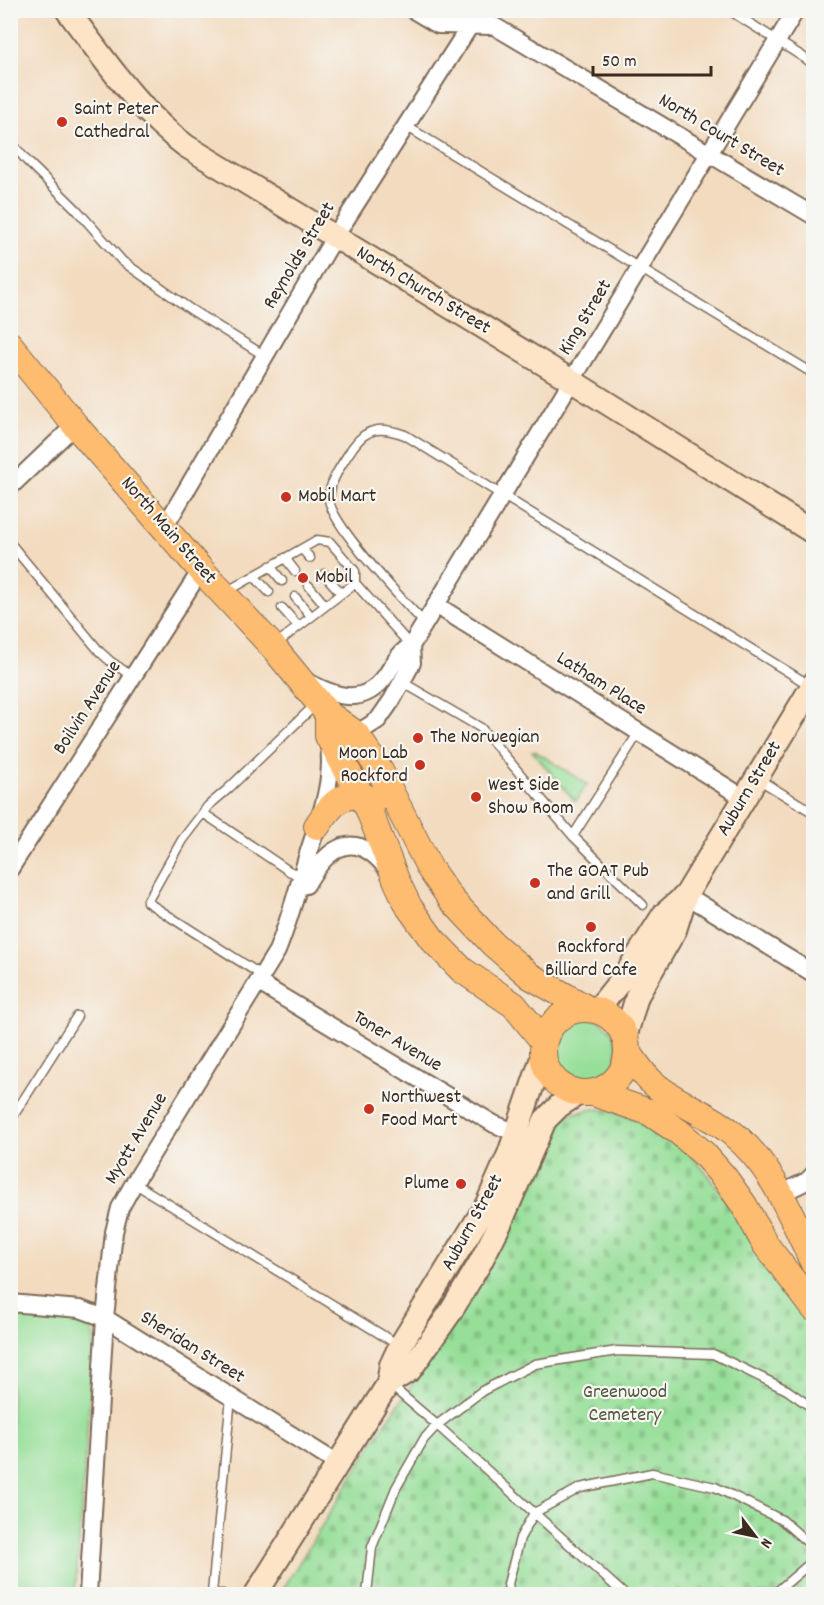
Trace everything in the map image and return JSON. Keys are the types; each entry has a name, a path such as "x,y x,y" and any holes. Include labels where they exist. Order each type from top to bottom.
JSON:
{"main road":[{"name":"North Church Street","path":"67,10 128,88 174,138 334,238 572,381 813,533"},
{"name":"North Main Street","path":"10,345 164,528 296,675 325,717 368,808 396,882 409,907 432,939 462,970 514,1005 543,1048"},
{"name":"Auburn Street","path":"626,1045 637,996 675,930 686,895 813,684"},
{"name":"North Main Street","path":"325,717 356,734 380,771 430,869 451,899 493,944 530,976 593,1010"},
{"path":"318,826 328,810 338,801 349,795 361,795 375,801 390,814 415,855 430,869"},
{"name":"Auburn Street","path":"593,1010 626,974 664,914 686,895"},
{"path":"813,1264 782,1193 760,1161 732,1133 653,1084 626,1045 614,1021 593,1010 570,1011 558,1018 549,1029 543,1048 546,1069 554,1080 566,1089 649,1112 679,1132 703,1153 731,1186 765,1244 813,1308"},
{"path":"586,1093 607,1088 618,1078 625,1066 626,1045"},
{"name":"Auburn Street","path":"256,1594 388,1384 391,1365 400,1346 487,1204 517,1132 543,1048"},
{"name":"Auburn Street","path":"388,1384 410,1370 450,1313 480,1263 501,1222 545,1120 559,1106 586,1093"}],"street":[{"name":"North Court Street","path":"413,10 438,25 494,26 813,216"},
{"name":"Reynolds Street","path":"164,528 334,238 480,10"},
{"name":"King Street","path":"296,675 333,693 349,696 365,695 380,684 402,651 411,646 796,10"},
{"path":"10,487 75,425"},
{"name":"Boilvin Avenue","path":"10,869 201,570"},
{"name":"Latham Place","path":"436,605 744,798"},
{"name":"King Street","path":"356,734 378,720 402,682 412,663 411,646"},
{"name":"Myott Avenue","path":"88,1594 105,1318 116,1220 134,1183 277,951 318,826 330,776 331,756 325,717"},
{"path":"294,903 315,868 330,852 339,847 350,845 373,854 396,882"},
{"path":"686,895 813,974"},
{"name":"Toner Avenue","path":"260,979 494,1125 517,1132"},
{"path":"782,1193 807,1181 813,1174"},
{"name":"Sheridan Street","path":"10,1303 80,1309 105,1318 338,1464"}],"lane":[{"path":"729,10 813,64"},
{"path":"406,126 813,374"},
{"path":"10,141 76,209 122,261 190,309 265,356"},
{"path":"424,624 344,531 328,499 331,487 347,456 359,439 368,432 388,429 423,445 813,684"},
{"path":"224,594 317,540 330,542 355,571 355,583 411,646"},
{"path":"10,543 100,652 133,677"},
{"path":"302,549 310,558"},
{"path":"285,558 295,571"},
{"path":"270,566 282,581"},
{"path":"324,574 341,593"},
{"path":"254,576 268,592"},
{"path":"273,647 355,583"},
{"path":"309,586 325,605"},
{"path":"295,597 311,616"},
{"path":"282,608 298,626"},
{"path":"402,682 481,728 573,836 643,905"},
{"path":"260,979 147,902 182,840 203,813 325,717"},
{"path":"573,836 639,732"},
{"path":"756,778 813,813"},
{"path":"203,813 289,872 302,877"},
{"path":"10,1122 78,1016"},
{"path":"134,1183 400,1346"},
{"path":"367,1594 372,1547 396,1488 424,1439 437,1425 483,1391 535,1364 617,1351 713,1354 787,1390 813,1409"},
{"path":"388,1384 437,1425 624,1594"},
{"path":"223,1594 212,1593 231,1397"},
{"path":"510,1594 508,1584 520,1538 534,1514 580,1488 651,1473 715,1487 782,1520 813,1548"},
{"path":"774,1594 813,1560"}],"green space":[{"path":"532,751 587,784 577,800 575,801"},
{"path":"585,1018 603,1024 611,1032 617,1050 611,1068 603,1076 585,1082 567,1076 559,1068 553,1050 559,1032 567,1024"},
{"name":"Greenwood Cemetery","path":"594,1109 606,1110 634,1119 659,1131 686,1151 708,1174 784,1289 813,1324 813,1594 280,1594 377,1436 458,1317 556,1124 570,1114"},
{"path":"11,1316 76,1321 88,1327 94,1340 75,1594 11,1594"}],"place":[{"name":"Saint Peter Cathedral","path":"62,122"},
{"name":"Mobil Mart","path":"286,497"},
{"name":"Mobil","path":"303,578"},
{"name":"The Norwegian","path":"418,738"},
{"name":"Moon Lab Rockford","path":"420,765"},
{"name":"West Side Show Room","path":"476,797"},
{"name":"The GOAT Pub and Grill","path":"535,883"},
{"name":"Rockford Billiard Cafe","path":"591,927"},
{"name":"Northwest Food Mart","path":"369,1109"},
{"name":"Plume","path":"461,1184"}]}
